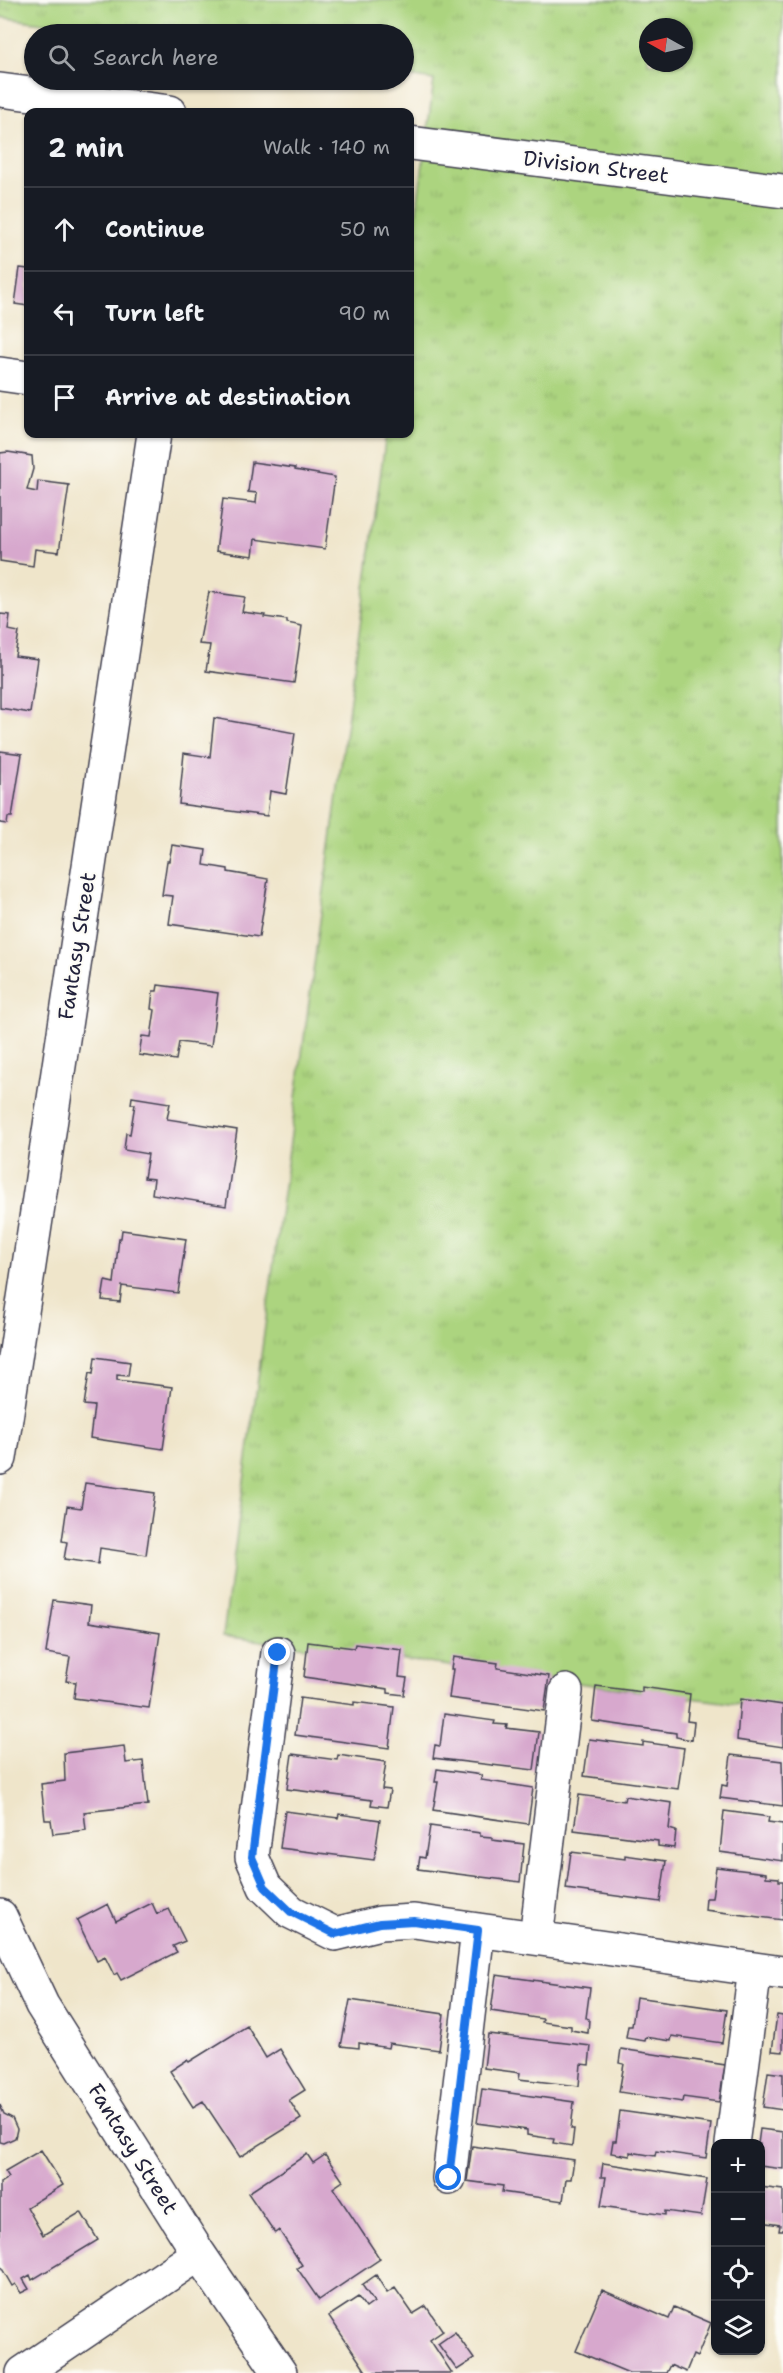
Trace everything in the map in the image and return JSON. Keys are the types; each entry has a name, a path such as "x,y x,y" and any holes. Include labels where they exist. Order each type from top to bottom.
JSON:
{"street":[{"path":"0,90 139,108"},
{"name":"Division Street","path":"414,144 783,191"},
{"path":"0,374 24,377"},
{"name":"Fantasy Street","path":"0,1458 153,438"},
{"path":"278,1653 252,1857 265,1887 291,1912 335,1934 380,1923 414,1921 769,1971 733,2139"},
{"path":"536,1938 566,1691"},
{"name":"Fantasy Street","path":"0,1916 42,2005 199,2254 280,2373"},
{"path":"449,2178 478,1930"},
{"path":"22,2373 199,2254"}],"green space":[{"path":"0,0 783,0 783,1710 223,1636 385,438 414,438 414,231 434,80 414,77 414,24 50,24 0,17"}],"building":[{"path":"20,268 24,268 24,305 15,304"},
{"path":"0,453 32,456 33,469 27,490 37,492 38,481 69,485 59,552 35,549 33,566 0,561"},
{"path":"252,462 335,477 325,549 255,539 253,556 216,551 223,499 256,503 257,493 248,492"},
{"path":"209,592 245,597 242,612 287,620 287,623 302,626 294,683 206,671 210,645 199,644"},
{"path":"0,614 10,615 8,630 19,632 15,656 38,659 30,713 0,708"},
{"path":"214,718 295,733 286,794 270,791 267,816 179,804 184,753 210,757"},
{"path":"0,751 22,754 12,817 8,817 7,824 0,823"},
{"path":"172,845 206,850 204,865 268,879 259,937 169,924 173,896 162,895"},
{"path":"158,985 218,993 211,1046 179,1042 176,1060 139,1055 142,1036 151,1037 155,1010 151,1009 153,991 157,991"},
{"path":"132,1097 170,1103 167,1119 237,1130 226,1206 152,1194 154,1179 144,1178 148,1154 124,1150 126,1133 130,1134 135,1104 131,1104"},
{"path":"122,1230 186,1239 178,1293 122,1286 120,1302 102,1300 105,1281 114,1283"},
{"path":"95,1357 130,1362 128,1376 117,1375 117,1380 172,1387 163,1449 90,1438 94,1406 84,1405 89,1373 93,1374"},
{"path":"85,1483 155,1493 146,1555 100,1548 98,1564 64,1559 67,1542 62,1541 67,1506 81,1508"},
{"path":"54,1600 91,1605 89,1622 160,1633 149,1708 74,1698 76,1682 66,1681 70,1657 46,1653"},
{"path":"308,1642 354,1648 355,1644 402,1650 399,1677 407,1678 404,1695 388,1693 388,1689 304,1677"},
{"path":"453,1657 498,1663 497,1668 549,1676 544,1711 449,1698"},
{"path":"596,1686 642,1692 642,1687 690,1694 687,1721 694,1722 692,1740 676,1737 676,1733 592,1721"},
{"path":"300,1698 354,1705 354,1702 394,1707 389,1748 295,1735"},
{"path":"740,1699 783,1705 783,1747 737,1740"},
{"path":"444,1714 495,1721 494,1724 507,1725 506,1728 539,1732 534,1770 433,1758 435,1745 440,1746"},
{"path":"589,1739 643,1746 643,1742 684,1748 678,1789 584,1776"},
{"path":"124,1746 126,1763 143,1761 148,1805 84,1812 86,1830 53,1834 51,1820 45,1820 41,1784 65,1781 64,1753"},
{"path":"292,1754 337,1760 338,1755 386,1762 382,1789 390,1790 387,1807 371,1805 372,1800 287,1789"},
{"path":"731,1755 782,1761 783,1806 720,1798 722,1785 727,1786"},
{"path":"437,1769 482,1775 481,1780 533,1788 528,1824 433,1810 438,1782 435,1782"},
{"path":"579,1795 624,1801 625,1796 672,1803 669,1829 676,1831 674,1848 658,1846 658,1841 574,1830"},
{"path":"285,1811 338,1818 339,1814 380,1820 374,1860 280,1848"},
{"path":"724,1811 769,1817 768,1822 783,1824 783,1861 720,1852"},
{"path":"430,1826 480,1833 480,1836 492,1837 492,1840 524,1844 520,1882 418,1869 420,1857 425,1858"},
{"path":"571,1852 625,1859 625,1855 666,1861 660,1902 566,1889"},
{"path":"716,1867 766,1873 766,1877 779,1878 779,1881 783,1881 783,1920 705,1910 706,1898 712,1898"},
{"path":"152,1903 157,1914 169,1909 185,1941 173,1946 177,1952 121,1980 117,1973 114,1975 105,1957 97,1961 77,1920 108,1904 116,1921"},
{"path":"496,1975 590,1988 586,2018 589,2019 588,2033 571,2030 571,2026 542,2022 543,2019 491,2011"},
{"path":"636,1997 727,2010 722,2043 672,2036 671,2041 646,2037 645,2041 626,2038 628,2026 632,2026"},
{"path":"350,2000 444,2014 439,2050 389,2043 388,2048 359,2043 359,2048 341,2046"},
{"path":"777,2015 783,2016 783,2052 772,2051"},
{"path":"247,2026 266,2058 280,2049 305,2090 289,2100 301,2119 240,2157 203,2101 193,2107 170,2071 187,2060 189,2062"},
{"path":"488,2034 591,2046 589,2065 581,2064 579,2086 519,2079 520,2073 484,2068"},
{"path":"621,2049 725,2065 719,2102 683,2097 682,2102 619,2092 624,2064 619,2063"},
{"path":"768,2072 783,2074 783,2110 763,2107"},
{"path":"482,2089 574,2102 572,2146 553,2143 554,2139 527,2135 527,2130 477,2123"},
{"path":"0,2105 4,2114 12,2118 17,2129 15,2138 4,2143 0,2142"},
{"path":"620,2111 711,2124 706,2158 656,2151 655,2156 630,2152 630,2156 611,2153 613,2141 616,2141"},
{"path":"760,2129 783,2132 783,2169 765,2167 765,2139 759,2139"},
{"path":"472,2146 574,2160 571,2179 566,2179 563,2201 502,2192 503,2186 467,2181"},
{"path":"41,2150 63,2185 27,2207 43,2235 81,2212 98,2240 32,2280 30,2275 23,2279 29,2289 21,2293 15,2284 12,2286 0,2265 0,2183 9,2177 5,2171"},
{"path":"307,2154 313,2163 325,2155 343,2181 333,2188 380,2259 319,2300 297,2268 302,2265 279,2230 275,2233 248,2193"},
{"path":"603,2163 707,2179 701,2216 665,2211 665,2215 601,2206 606,2177 601,2177"},
{"path":"765,2188 783,2190 783,2231 779,2231 780,2225 765,2223"},
{"path":"376,2275 387,2293 395,2288 413,2314 426,2306 443,2331 430,2340 452,2373 367,2373 329,2316 358,2297 366,2308 374,2302 362,2285"},
{"path":"602,2290 669,2319 674,2307 711,2323 697,2357 693,2355 686,2372 670,2365 666,2373 629,2373 576,2351"},
{"path":"455,2332 474,2359 457,2370 438,2344"}],"route":[{"path":"278,1653 252,1857 265,1887 291,1912 335,1934 380,1923 414,1921 478,1930 449,2178"}]}
